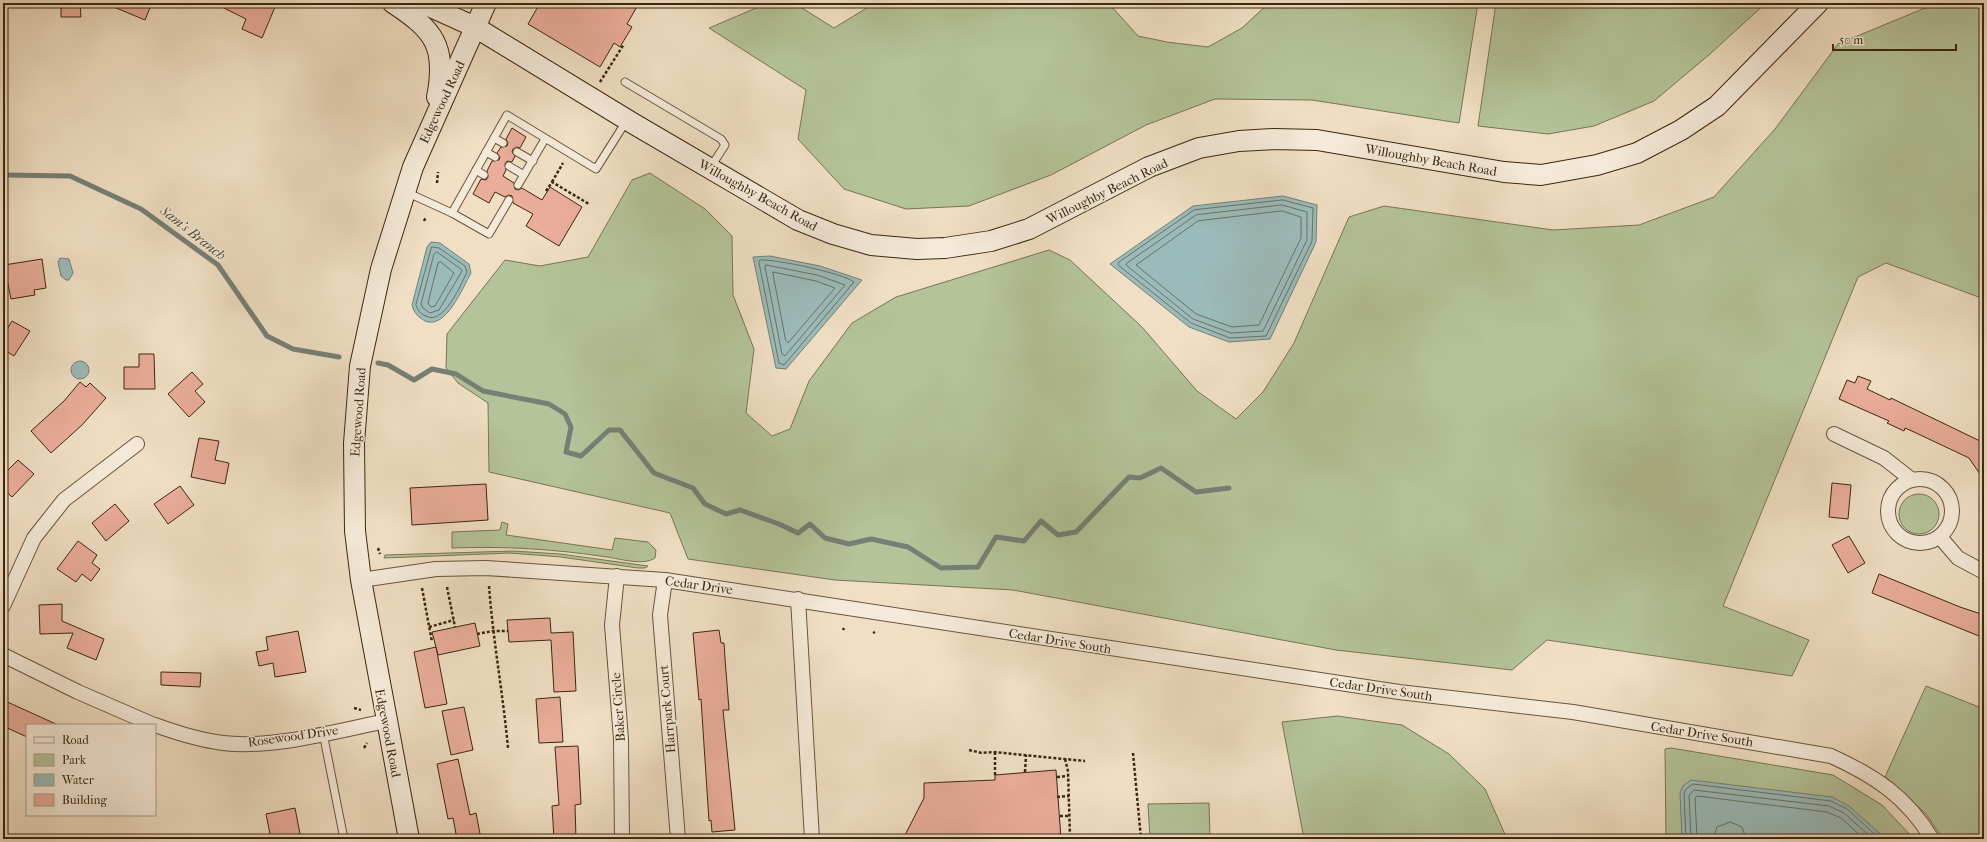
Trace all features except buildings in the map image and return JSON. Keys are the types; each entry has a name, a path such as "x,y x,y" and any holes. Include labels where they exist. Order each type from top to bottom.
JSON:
{"street":[{"path":"394,3 420,21 429,32 439,53 441,75 431,125"},
{"name":"Willoughby Beach Road","path":"422,3 475,27 627,120 798,220 822,230 871,245 917,249 945,248 991,241 1029,229 1149,167 1199,148 1239,141 1274,139 1317,140 1504,172 1541,175 1597,165 1637,153 1681,130 1717,106 1818,3"},
{"name":"Edgewood Road","path":"409,839 360,580 355,531 354,443 360,366 381,269 413,167 486,3"},
{"path":"1834,434 1884,458 1912,480"},
{"path":"3,606 34,538 64,500 138,444"},
{"path":"1925,479 1937,483 1946,491 1952,503 1953,516 1949,528 1940,537 1929,543 1916,544 1904,539 1895,531 1889,520 1888,507 1892,495 1901,485 1912,480 1925,479"},
{"path":"1940,537 1958,558 1984,572"},
{"name":"Cedar Drive","path":"360,580 436,569 486,568 665,580 798,599"},
{"name":"Baker Circle","path":"617,576 612,625 621,739 622,839"},
{"name":"Harrpark Court","path":"665,580 660,615 678,839"},
{"path":"798,599 812,839"},
{"name":"Cedar Drive South","path":"798,599 1383,690 1574,712 1831,756 1864,771 1887,787 1907,804 1922,822 1932,839"},
{"name":"Rosewood Drive","path":"3,655 78,692 153,724"},
{"name":"Rosewood Drive","path":"156,725 185,735 224,743 264,743 386,721"}],"lane":[{"path":"625,82 721,139 725,145 710,168"},
{"path":"452,212 507,115 596,169 627,120"},
{"path":"494,138 503,143"},
{"path":"518,185 546,139"},
{"path":"486,152 495,157"},
{"path":"518,152 532,161"},
{"path":"509,166 524,175"},
{"path":"476,170 484,175"},
{"path":"405,191 452,212 489,234 509,200"},
{"path":"323,733 344,839"}],"path":[{"path":"601,81 624,44"},
{"path":"546,191 569,154"},
{"path":"437,183 438,172"},
{"path":"552,182 589,204"},
{"path":"424,221 426,217"},
{"path":"378,548 380,554"},
{"path":"489,586 492,631 503,700 508,748"},
{"path":"447,587 455,627"},
{"path":"422,588 432,642"},
{"path":"430,627 454,620"},
{"path":"478,634 492,631 508,631"},
{"path":"354,708 361,710"},
{"path":"364,748 367,743"},
{"path":"969,750 982,753 995,752 1085,761"},
{"path":"995,752 995,774"},
{"path":"1132,753 1142,839"},
{"path":"1025,772 1026,755"},
{"path":"1065,759 1068,776 1070,836 1074,839"},
{"path":"1057,777 1068,776"},
{"path":"1057,797 1069,796"},
{"path":"1060,816 1070,816"}],"green space":[{"path":"768,3 794,3 834,28 875,3 1112,3 1113,8 1138,36 1167,42 1208,47 1242,28 1269,3 1478,3 1459,123 1312,100 1215,99 1146,125 1051,175 969,206 906,209 844,189 798,139 806,90 709,28"},
{"path":"1496,3 1766,3 1710,54 1654,101 1594,126 1548,134 1478,126"},
{"path":"1937,3 1984,3 1984,299 1886,263 1858,277 1723,606 1809,640 1792,676 1547,640 1512,670 1336,650 1013,590 835,580 688,559 670,513 489,472 488,403 458,383 446,368 447,334 505,260 540,266 588,257 632,180 650,173 705,209 732,236 733,295 754,349 746,413 772,436 790,429 809,381 852,323 896,297 1049,250 1070,260 1142,327 1197,391 1236,419 1263,392 1294,343 1349,217 1384,206 1553,230 1639,225 1714,197 1775,129 1838,44"},
{"path":"1923,494 1930,497 1936,503 1939,514 1938,522 1930,531 1923,534 1915,534 1908,531 1900,522 1899,510 1902,503 1911,495"},
{"path":"502,522 508,524 506,535 612,550 615,538 648,542 656,550 655,558 644,562 638,562 549,550 491,547 452,548 452,532 500,530"},
{"path":"513,551 560,554 648,566 645,568 638,568 561,557 510,553 384,558 385,555"},
{"path":"1926,686 1984,709 1984,839 1943,839 1926,814 1885,777"},
{"path":"1337,716 1402,725 1449,754 1485,789 1507,839 1304,839 1282,722"},
{"path":"1671,748 1833,775 1882,805 1914,839 1666,839 1665,749"},
{"path":"1209,803 1210,839 1150,839 1148,804"}],"water":[{"path":"1283,196 1317,205 1316,242 1270,339 1229,342 1189,327 1110,264 1193,206"},
{"path":"431,242 440,243 469,264 471,273 453,306 440,319 433,322 425,321 420,318 415,313 412,305 427,247"},
{"path":"770,256 820,266 862,280 786,369 776,368 753,257"},
{"path":"60,258 69,259 73,273 69,280 66,280 61,276 58,262"},
{"path":"80,361 86,364 89,370 86,376 80,379 74,376 71,370 74,364"},
{"path":"1691,780 1832,797 1849,806 1886,839 1736,839 1730,837 1724,839 1682,839 1680,793 1683,786"}],"waterway":[{"name":"Sam's Branch","path":"3,175 70,176 141,209 218,265 267,336 293,349 339,357"},
{"name":"Sam's Branch","path":"378,363 388,365 414,380 432,369 456,374 483,391 549,404 565,414 571,427 566,452 581,456 609,430 620,430 654,473 693,488 705,504 726,514 740,510 779,524 798,533 810,524 825,538 849,544 871,539 908,547 941,568 978,567 996,537 1024,541 1041,521 1058,535 1076,532 1129,477 1140,478 1161,468 1196,492 1229,488"}]}
